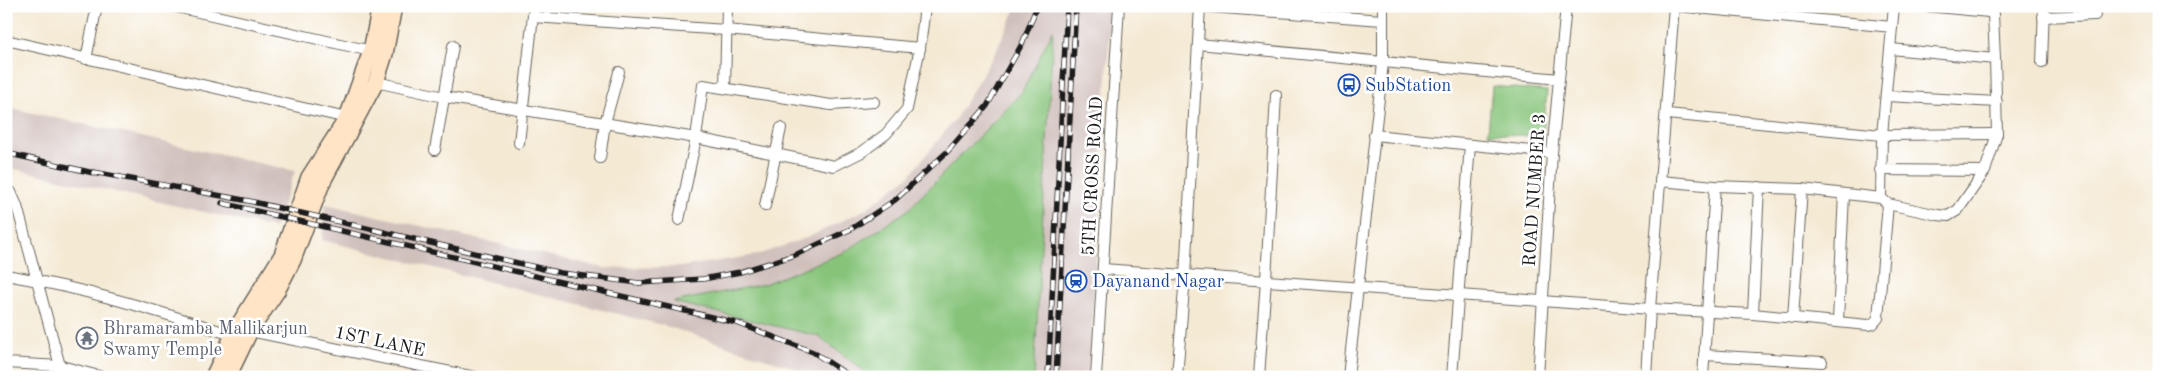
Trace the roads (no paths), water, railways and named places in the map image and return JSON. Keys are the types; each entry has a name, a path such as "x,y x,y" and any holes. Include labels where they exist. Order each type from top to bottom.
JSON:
{"main road":[{"path":"213,377 232,335 282,255 309,177 347,118 371,51 380,6"},
{"path":"228,377 250,331 277,291 293,260 322,183 376,82 385,54 394,6"}],"street":[{"path":"86,59 97,6"},
{"path":"172,6 371,51"},
{"path":"519,143 534,6"},
{"path":"726,88 727,6"},
{"path":"376,82 444,96 696,138 834,166 862,152 886,134 907,109 920,48 925,6"},
{"name":"5TH CROSS ROAD","path":"1096,377 1119,6"},
{"path":"1196,6 1382,20"},
{"path":"1177,377 1185,276 1200,6"},
{"path":"1348,377 1356,287 1383,63 1383,6"},
{"name":"ROAD NUMBER 3","path":"1538,377 1552,153 1566,6"},
{"path":"1646,377 1675,6 1892,27"},
{"path":"1103,268 1185,276 1266,280 1543,302 1753,314 1873,324 1878,318 1885,202 1880,170 1894,6"},
{"path":"1660,181 1715,186 1802,189 1844,194 1885,202 1938,216 1948,216 1958,210 1985,171 1997,134 1993,14 1989,12 1926,6"},
{"path":"2042,63 2044,6"},
{"path":"2044,18 2095,14"},
{"path":"533,17 726,30 920,48"},
{"path":"6,40 347,118"},
{"path":"1198,44 1559,79"},
{"path":"435,150 454,46"},
{"path":"1891,49 1995,59"},
{"path":"600,158 606,123 619,72"},
{"path":"679,220 696,138 703,85 831,105 874,102"},
{"path":"1259,377 1276,95"},
{"path":"1886,96 1997,102"},
{"path":"1666,114 1882,135 1997,134"},
{"path":"765,206 781,128"},
{"path":"1374,135 1552,153"},
{"path":"1452,377 1470,144"},
{"path":"1880,170 1985,171"},
{"path":"1703,377 1715,186"},
{"path":"1753,314 1759,187"},
{"path":"6,189 11,192 17,206 62,372"},
{"path":"1793,318 1802,189"},
{"path":"1838,321 1844,194"},
{"path":"6,275 38,280 123,300 232,335"},
{"name":"1ST LANE","path":"250,331 475,377"},
{"path":"1704,355 1822,362"},
{"path":"6,362 103,377"}],"railway":[{"path":"93,172 249,201 561,273 639,283 703,279 740,272 795,255 851,229 895,200 948,151 987,106 1023,42 1037,6"},
{"path":"1048,377 1067,6"},
{"path":"1056,377 1076,6"},
{"path":"6,153 98,174"},
{"path":"222,203 737,323 813,352 851,377"}],"place":[{"name":"SubStation","path":"1349,85"},
{"name":"Dayanand Nagar","path":"1076,281"},
{"name":"Bhramaramba Mallikarjun Swamy Temple","path":"87,338"}]}
